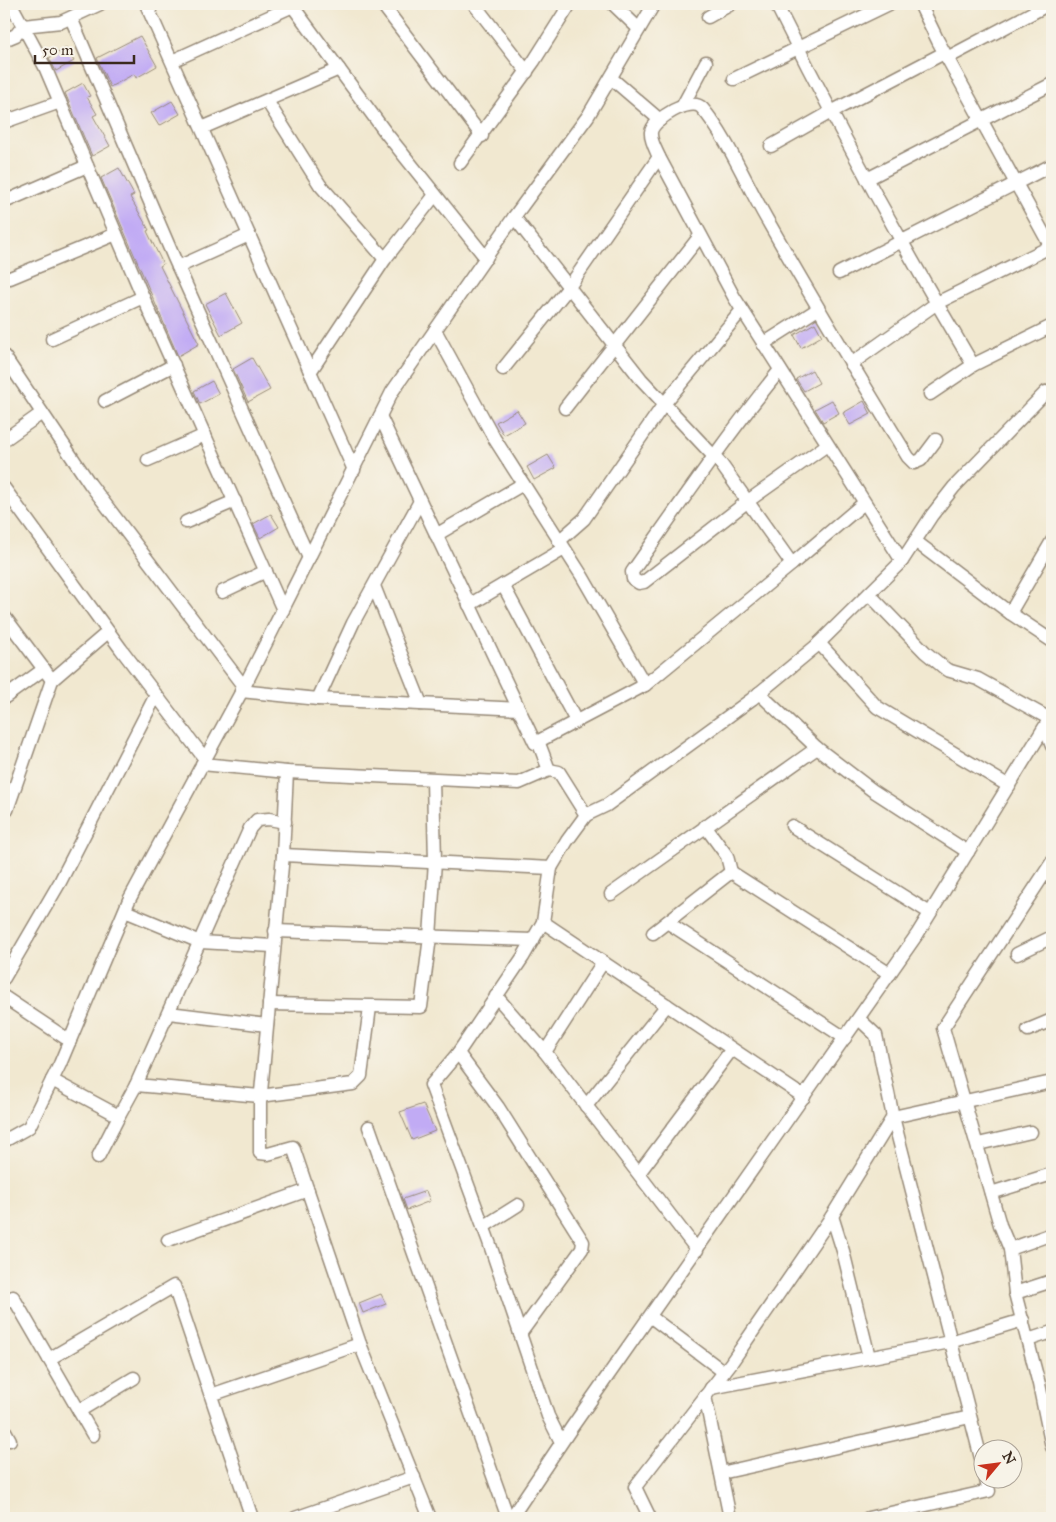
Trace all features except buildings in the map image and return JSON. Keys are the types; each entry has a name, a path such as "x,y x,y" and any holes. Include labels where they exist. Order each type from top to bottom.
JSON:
{"street":[{"path":"11,4 45,67 143,297 283,610"},
{"path":"22,26 61,22 100,4"},
{"path":"146,4 354,470"},
{"path":"382,4 482,136"},
{"path":"474,4 526,72"},
{"path":"460,164 482,136 570,4"},
{"path":"613,4 639,29"},
{"path":"4,1141 29,1127 70,1041 125,911 283,610 392,392 514,217 588,116 654,4"},
{"path":"708,17 731,4"},
{"path":"776,4 867,180 973,365"},
{"path":"734,79 890,4"},
{"path":"851,364 936,303 1052,247 946,56 920,4"},
{"path":"771,146 831,112 1049,4"},
{"path":"172,61 292,5 339,69 486,258"},
{"path":"70,18 178,267 309,558"},
{"path":"4,40 16,35 22,26"},
{"path":"683,105 706,62"},
{"path":"202,128 339,69"},
{"path":"611,78 660,120"},
{"path":"867,180 1052,84"},
{"path":"267,101 320,185 385,259"},
{"path":"4,122 60,102"},
{"path":"902,560 742,310 700,236 659,157 651,132 654,124 683,105 690,103 701,107 721,135 818,309 914,463 921,460 936,440"},
{"path":"503,369 569,287 659,157"},
{"path":"839,272 1052,165"},
{"path":"4,202 87,166"},
{"path":"310,372 385,259 435,194"},
{"path":"514,217 614,345 664,404 713,456 748,500 792,564"},
{"path":"10,278 116,234"},
{"path":"178,267 249,235"},
{"path":"565,408 700,236"},
{"path":"52,338 143,297"},
{"path":"763,344 818,309"},
{"path":"469,605 503,585 562,545 584,519 664,404 742,310"},
{"path":"930,394 973,365 1052,326"},
{"path":"435,330 494,438 562,545 645,685"},
{"path":"4,356 90,484 242,689 318,699 518,709"},
{"path":"105,401 174,365"},
{"path":"780,370 748,408 713,456 632,572 633,579 639,583 644,582 748,500 827,445"},
{"path":"561,1442 548,1416 483,1227 431,1085 458,1053 533,940 543,922 551,868 567,841 586,815 607,805 759,693 819,643 902,560 932,515 954,488 1046,392 1052,395"},
{"path":"4,440 42,413"},
{"path":"380,416 534,743 645,685 864,503"},
{"path":"148,460 205,435"},
{"path":"436,535 523,484"},
{"path":"4,488 203,762 288,772 519,783 549,770 559,772 586,815"},
{"path":"186,522 235,501"},
{"path":"318,699 353,624 420,501"},
{"path":"1010,612 1052,541"},
{"path":"915,542 1010,612 1052,640"},
{"path":"222,592 266,571"},
{"path":"503,585 576,721"},
{"path":"374,586 421,704"},
{"path":"870,594 925,652 947,670 978,680 1049,721"},
{"path":"4,616 52,680"},
{"path":"5,811 52,680 108,632"},
{"path":"819,643 877,707 1009,786"},
{"path":"4,698 44,669"},
{"path":"759,693 817,748 872,790 968,852"},
{"path":"4,978 60,882 156,695"},
{"path":"1049,721 1052,746"},
{"path":"510,1518 561,1442 859,1020 930,913 1049,721"},
{"path":"538,741 549,770"},
{"path":"611,894 817,748"},
{"path":"288,772 283,855 260,1096 260,1152 268,1154 293,1147 360,1344 430,1518"},
{"path":"269,1004 421,1007 430,937 436,862 433,780"},
{"path":"98,1157 136,1085 250,828 257,820 269,819 285,822"},
{"path":"705,826 727,856 731,872 890,974"},
{"path":"792,826 930,913"},
{"path":"283,855 551,868"},
{"path":"1052,862 943,1028 1000,1225 1010,1249 1015,1293 1039,1384 1052,1447"},
{"path":"653,933 731,872"},
{"path":"125,911 200,942 273,946"},
{"path":"543,922 804,1097"},
{"path":"667,922 845,1038"},
{"path":"276,931 533,940"},
{"path":"1017,954 1052,937"},
{"path":"545,1052 603,962"},
{"path":"496,996 545,1052 697,1250"},
{"path":"4,997 70,1041"},
{"path":"586,1106 667,1005"},
{"path":"136,1085 260,1096 346,1086 358,1081 362,1071 370,1007"},
{"path":"169,1013 267,1025"},
{"path":"859,1020 876,1035 893,1117 976,1440"},
{"path":"1028,1030 1052,1020"},
{"path":"638,1173 732,1049"},
{"path":"458,1053 498,1107 582,1242 582,1249 520,1334"},
{"path":"52,1080 120,1116"},
{"path":"650,1518 635,1487 724,1372 832,1216 893,1117 1012,1090 1041,1086 1052,1082"},
{"path":"369,1127 510,1518"},
{"path":"978,1144 1031,1132"},
{"path":"991,1192 1052,1174"},
{"path":"168,1240 308,1190"},
{"path":"483,1227 518,1204"},
{"path":"832,1216 843,1252 869,1357"},
{"path":"1010,1249 1052,1234"},
{"path":"1015,1293 1052,1281"},
{"path":"49,1360 174,1286 252,1518"},
{"path":"4,1304 13,1297 93,1435"},
{"path":"651,1317 724,1372"},
{"path":"708,1392 869,1357 950,1342 1022,1320"},
{"path":"1028,1340 1052,1332"},
{"path":"211,1395 360,1344"},
{"path":"79,1411 134,1378"},
{"path":"1039,1384 1052,1380"},
{"path":"708,1392 720,1474 730,1518"},
{"path":"720,1474 970,1417"},
{"path":"4,1428 10,1440"},
{"path":"295,1518 414,1477"},
{"path":"868,1518 989,1490"}]}
